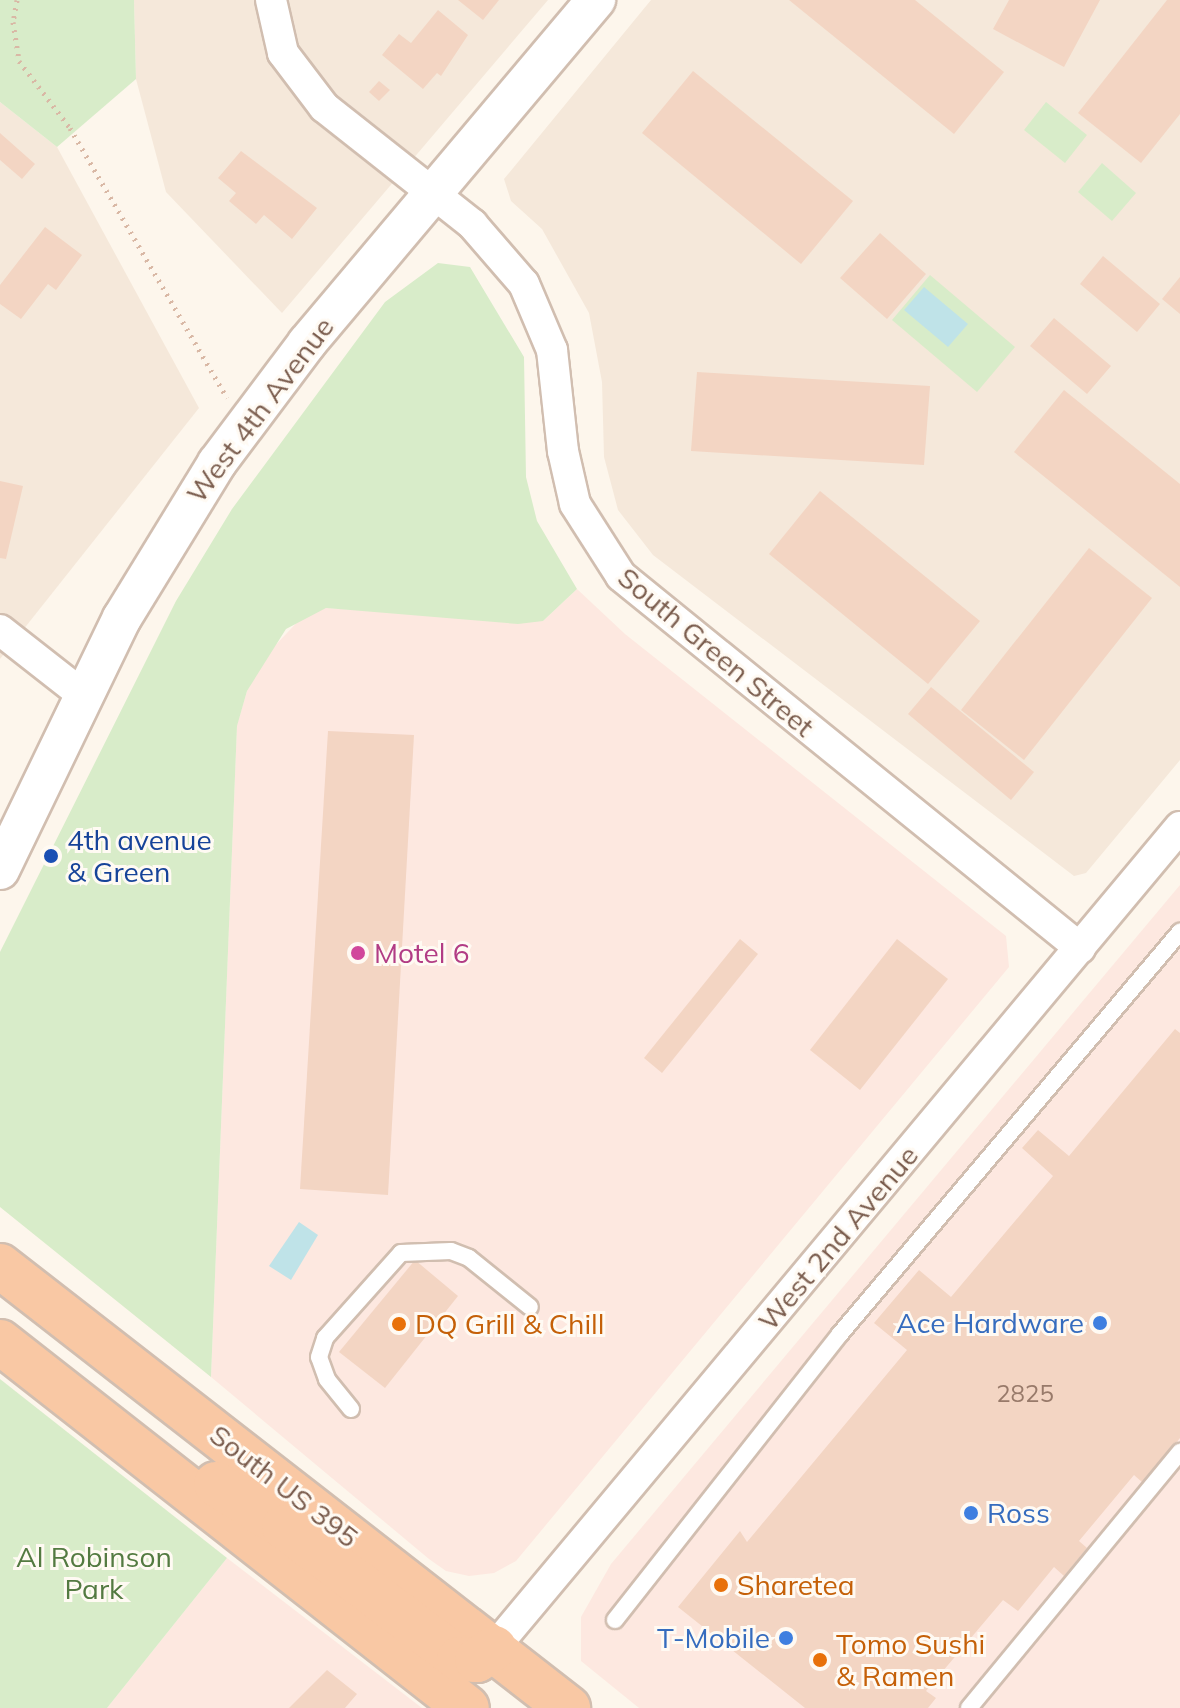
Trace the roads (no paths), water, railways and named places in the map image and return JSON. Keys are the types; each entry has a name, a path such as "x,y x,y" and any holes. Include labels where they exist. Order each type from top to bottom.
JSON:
{"highway":[{"name":"South US 395","path":"0,1266 568,1708"},
{"path":"0,1342 467,1708"},
{"path":"98,1420 253,1506 459,1659 483,1659 494,1648"}],"street":[{"name":"South Green Street","path":"271,0 283,53 324,107 434,192 499,251 544,321 575,504 621,576 1080,948"},
{"name":"West 4th Avenue","path":"0,870 83,695 155,559 248,419 596,0"},
{"path":"0,630 83,695"},
{"name":"West 2nd Avenue","path":"494,1648 1180,827"}],"lane":[{"path":"615,1620 840,1334 1180,932"},
{"path":"351,1409 327,1379 319,1357 322,1347 386,1263 401,1253 451,1251 469,1258 530,1307"},
{"path":"969,1708 1180,1452"}],"water":[{"path":"924,287 968,324 948,347 904,310"},
{"path":"299,1222 318,1235 291,1280 269,1266"}],"place":[{"name":"4th avenue & Green","path":"51,856"},
{"name":"Motel 6","path":"358,953"},
{"name":"Ace Hardware","path":"1100,1323"},
{"name":"DQ Grill & Chill","path":"399,1324"},
{"name":"Ross","path":"971,1513"},
{"name":"Sharetea","path":"721,1585"},
{"name":"T-Mobile","path":"786,1638"},
{"name":"Tomo Sushi & Ramen","path":"820,1660"}],"park label":[{"name":"Al Robinson Park","path":"94,1573"}]}
